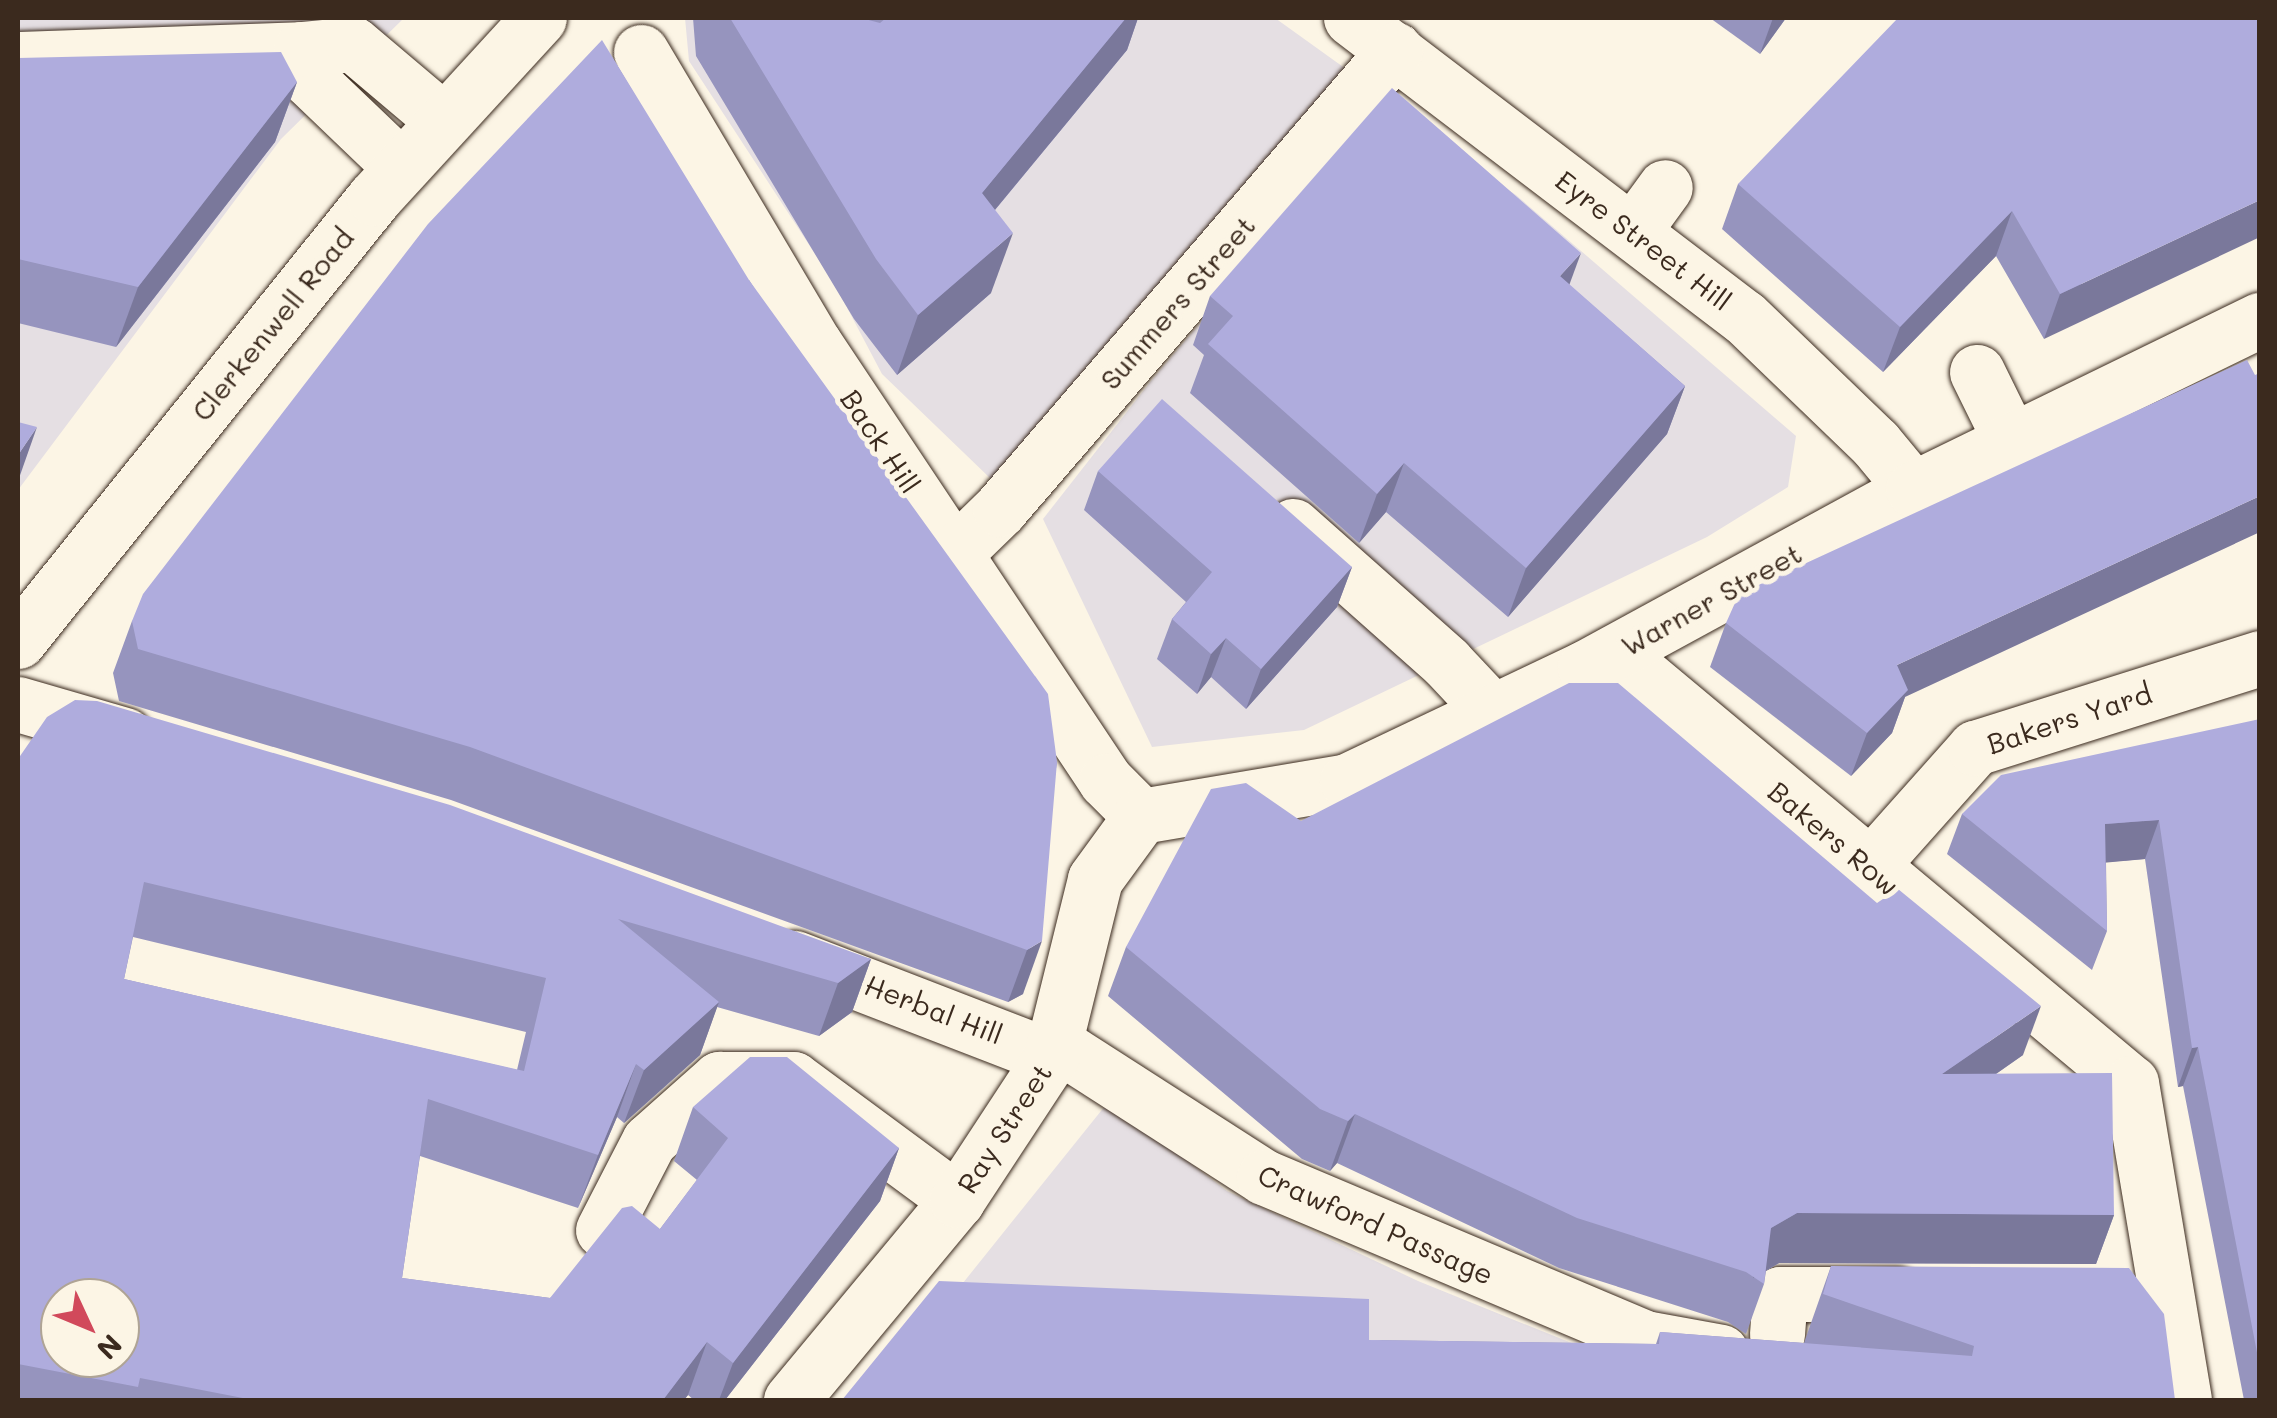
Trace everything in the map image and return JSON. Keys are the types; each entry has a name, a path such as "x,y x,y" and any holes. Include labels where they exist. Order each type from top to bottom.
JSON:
{"street":[{"name":"Clerkenwell Road","path":"18,641 400,166 539,18"},
{"name":"Eyre Street Hill","path":"1352,18 1633,231 1794,361 1912,489"},
{"path":"18,59 301,50 352,44 443,120"},
{"path":"301,50 310,80 400,166"},
{"name":"Summers Street","path":"956,552 1000,509 1396,50"},
{"name":"Back Hill","path":"641,52 814,343 1091,753 1106,781 1141,816"},
{"path":"1633,231 1665,187"},
{"name":"Warner Street","path":"1141,816 1347,781 1615,652 2010,439 2260,320"},
{"path":"1977,372 2010,439"},
{"path":"1260,496 1446,662 1492,711"},
{"name":"Bakers Row","path":"1615,652 1868,868 2131,1082 2143,1295 2184,1400"},
{"name":"Bakers Yard","path":"1868,868 1975,748 2260,658"},
{"path":"18,704 170,747"},
{"name":"Ray Street","path":"790,1400 957,1200 1053,1050 1096,880 1141,816"},
{"name":"Herbal Hill","path":"742,939 1053,1050"},
{"name":"Crawford Passage","path":"1053,1050 1264,1176 1645,1338 1721,1352"},
{"path":"603,1230 649,1141 720,1079 793,1078 957,1200"},
{"path":"1777,1334 1780,1294 1940,1294"}],"shaded area":[{"path":"18,18 404,18 281,139 18,490"},
{"path":"685,18 1275,18 1353,74 991,479 882,374 834,283 689,61"},
{"path":"1384,106 1516,195 1796,436 1788,487 1707,537 1304,730 1152,747 1043,519 1151,381"},
{"path":"1109,1101 1227,1191 1418,1281 1616,1361 869,1400"}],"building":[{"path":"730,18 861,18 880,23 886,18 1126,18 982,193 1013,233 918,315 876,259"},
{"path":"1898,18 2260,18 2260,200 2060,294 2012,211 1900,327 1738,184"},
{"path":"602,40 749,280 1048,694 1057,762 1042,941 1027,950 470,747 138,649 132,621 143,594 428,224"},
{"path":"281,52 297,82 138,287 18,259 18,58"},
{"path":"1392,88 1581,253 1560,276 1685,386 1526,568 1404,463 1377,494 1208,344 1233,316 1210,296"},
{"path":"2247,360 2255,375 2260,373 2260,496 1897,665 1908,690 1867,733 1726,623 1739,594"},
{"path":"1162,399 1352,567 1261,669 1226,638 1211,654 1172,619 1212,572 1098,471"},
{"path":"18,422 37,427 18,455"},
{"path":"1569,683 1618,683 1877,903 1898,889 2041,1006 1942,1074 2112,1073 2114,1215 1797,1213 1771,1228 1764,1284 1746,1272 1577,1218 1355,1114 1348,1121 1320,1109 1126,947 1211,789 1246,783 1301,821"},
{"path":"75,700 97,701 450,805 871,959 838,983 618,919 719,1002 644,1070 636,1064 598,1155 428,1099 402,1278 550,1298 622,1208 632,1206 660,1229 728,1138 693,1107 750,1057 787,1057 899,1148 733,1363 707,1342 663,1400 253,1400 140,1378 140,1278 40,1278 40,1368 18,1364 18,759 47,717","holes":["144,882 546,978 524,1071 124,979"]},
{"path":"2260,719 2260,1368 2198,1047 2192,1048 2159,820 2105,824 2107,931 1962,814 2001,775"},
{"path":"1831,1266 2129,1268 2164,1314 2175,1400 842,1400 939,1281 1369,1299 1369,1340 1659,1344 1660,1332 1972,1356 1974,1346 1823,1294"},
{"path":"91,1378 140,1378 138,1387"}]}
